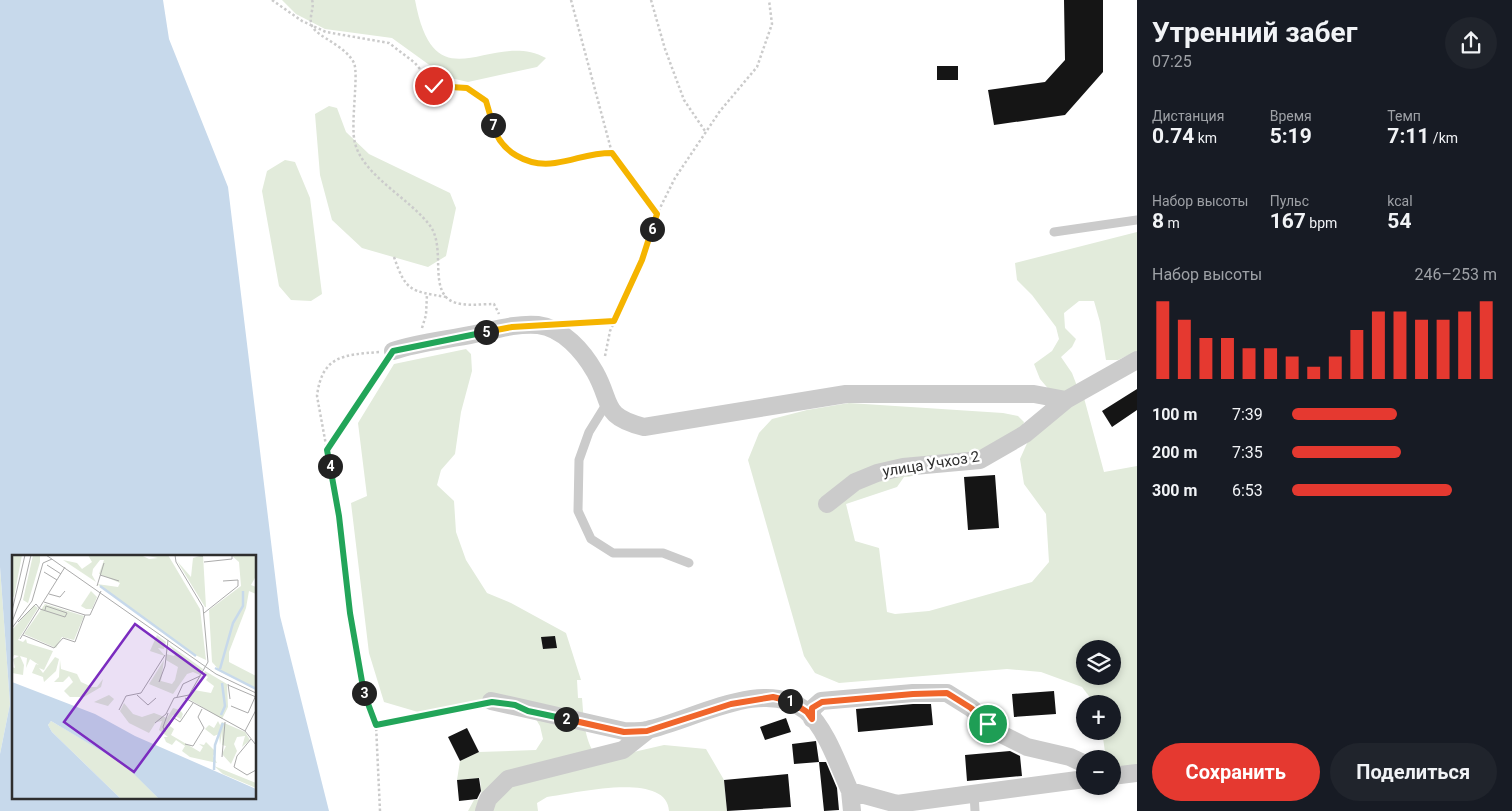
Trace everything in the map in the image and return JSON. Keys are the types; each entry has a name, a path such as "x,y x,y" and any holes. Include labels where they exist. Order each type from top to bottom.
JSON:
{"street":[{"path":"400,349 512,327 539,325 568,337 595,372 607,403 614,414 624,422 644,426 846,394 1034,394 1066,400"},
{"name":"улица Учхоз 2","path":"827,504 855,482 877,473 903,467 980,460 1025,434 1066,400 1137,360"},
{"path":"812,719 812,708 822,702 947,693 960,699 1002,735 1027,747 1076,760"},
{"path":"492,702 624,732 647,731 731,704 773,697 788,700 807,712 824,735 850,791 852,811"},
{"path":"484,811 488,799 508,779 623,750 647,731"},
{"path":"1121,775 1137,773"},
{"path":"850,791 897,804 974,802 1076,781"}],"lane":[{"path":"1054,232 1137,220"},
{"path":"607,403 588,432 579,460 578,511 592,539 612,553 663,553 689,563"}],"path":[{"path":"272,0 326,32 389,43 415,63 434,86 467,88 486,101 496,137 519,159 554,163 592,153 612,153"},
{"path":"312,0 312,25 315,31 334,42 347,53 355,65 354,142 360,157 431,227 439,245 441,288 446,297"},
{"path":"571,0 612,153 657,214"},
{"path":"651,0 665,49 684,100 705,131"},
{"path":"599,382 610,331 642,260 657,214 675,178 705,131 757,67 772,24 769,0"},
{"path":"394,257 407,286 416,292 446,297 456,303 494,304 502,319 512,327"},
{"path":"327,450 400,349 422,331 426,315 427,294"},
{"path":"564,323 614,321"},
{"path":"380,811 376,725 362,688 327,450 317,396 319,378 326,366 344,355 400,349"},
{"path":"376,725 492,702"}],"green space":[{"path":"282,0 415,0 424,32 436,50 450,58 467,58 505,51 525,51 546,58 537,67 468,82 446,77 392,38 325,29 296,14"},
{"path":"329,106 337,108 346,132 369,154 450,193 456,208 446,256 428,267 362,248 332,220 320,175 315,114"},
{"path":"285,160 295,162 310,198 322,294 311,301 291,300 279,286 262,191 267,171"},
{"path":"1137,232 1137,351 1118,360 1106,360 1100,322 1094,301 1079,301 1064,313 1065,328 1076,339 1072,347 1061,357 1072,373 1077,386 1057,399 1040,379 1034,364 1052,351 1059,339 1056,327 1032,295 1017,280 1015,263"},
{"path":"466,349 471,354 472,371 461,412 455,454 441,470 437,485 454,501 456,532 466,560 487,593 511,603 566,633 581,680 577,680 578,698 582,698 584,723 588,739 599,760 664,745 706,749 724,780 727,811 669,811 664,799 653,791 636,788 617,788 596,789 547,797 537,803 538,811 468,811 474,800 482,799 480,778 457,780 460,761 479,752 536,750 543,739 540,726 528,706 506,696 418,712 384,702 369,653 351,503 367,496 358,423 394,364"},
{"path":"1084,398 1104,472 1137,466 1137,768 1121,770 1121,750 1105,750 1103,740 1121,740 1121,695 1088,695 1082,687 1077,685 1121,685 1121,640 1076,640 1076,685 1041,672 1007,669 839,683 815,673 804,656 748,460 759,433 772,419 807,410 849,403 1003,413 1018,416 1024,422 1020,433 1010,438 989,447 936,464 917,474 904,477 897,487 846,504 855,541 879,548 887,612 895,614 929,611 1032,582 1049,562 1046,514 1024,484 1020,459 1032,432"},
{"path":"0,567 10,704 0,754"}],"water":[{"path":"0,0 163,0 169,39 228,187 280,616 329,811 0,811 0,754 10,704 0,567"}],"building":[{"path":"1064,0 1103,0 1103,72 1065,115 994,125 988,90 1045,82 1065,60"},
{"path":"937,66 958,66 958,80 937,80"},
{"path":"1137,389 1137,410 1112,427 1102,411"},
{"path":"995,475 999,528 968,530 964,477"},
{"path":"555,636 557,648 543,649 541,637"},
{"path":"1054,691 1056,714 1014,717 1012,694"},
{"path":"931,704 933,725 858,732 856,709"},
{"path":"786,718 791,732 765,740 760,727"},
{"path":"467,728 479,752 460,761 448,737"},
{"path":"816,741 819,762 794,764 792,744"},
{"path":"1010,751 1020,756 1022,776 967,781 965,755"},
{"path":"819,762 826,762 837,788 839,810 824,811"},
{"path":"788,774 791,807 727,811 724,780"},
{"path":"479,778 481,791 477,799 459,801 457,780"}],"route":[{"path":"434,86 467,88 486,101 496,137 519,159 554,163 592,153 612,153 657,214 642,260 614,321 512,327 393,351 327,450 339,516 350,613 362,688 376,725 492,702 515,705 528,711 624,732 647,731 688,716 731,704 773,697 788,700 807,712 812,719 812,708 822,702 947,693 960,699 988,724"}]}
